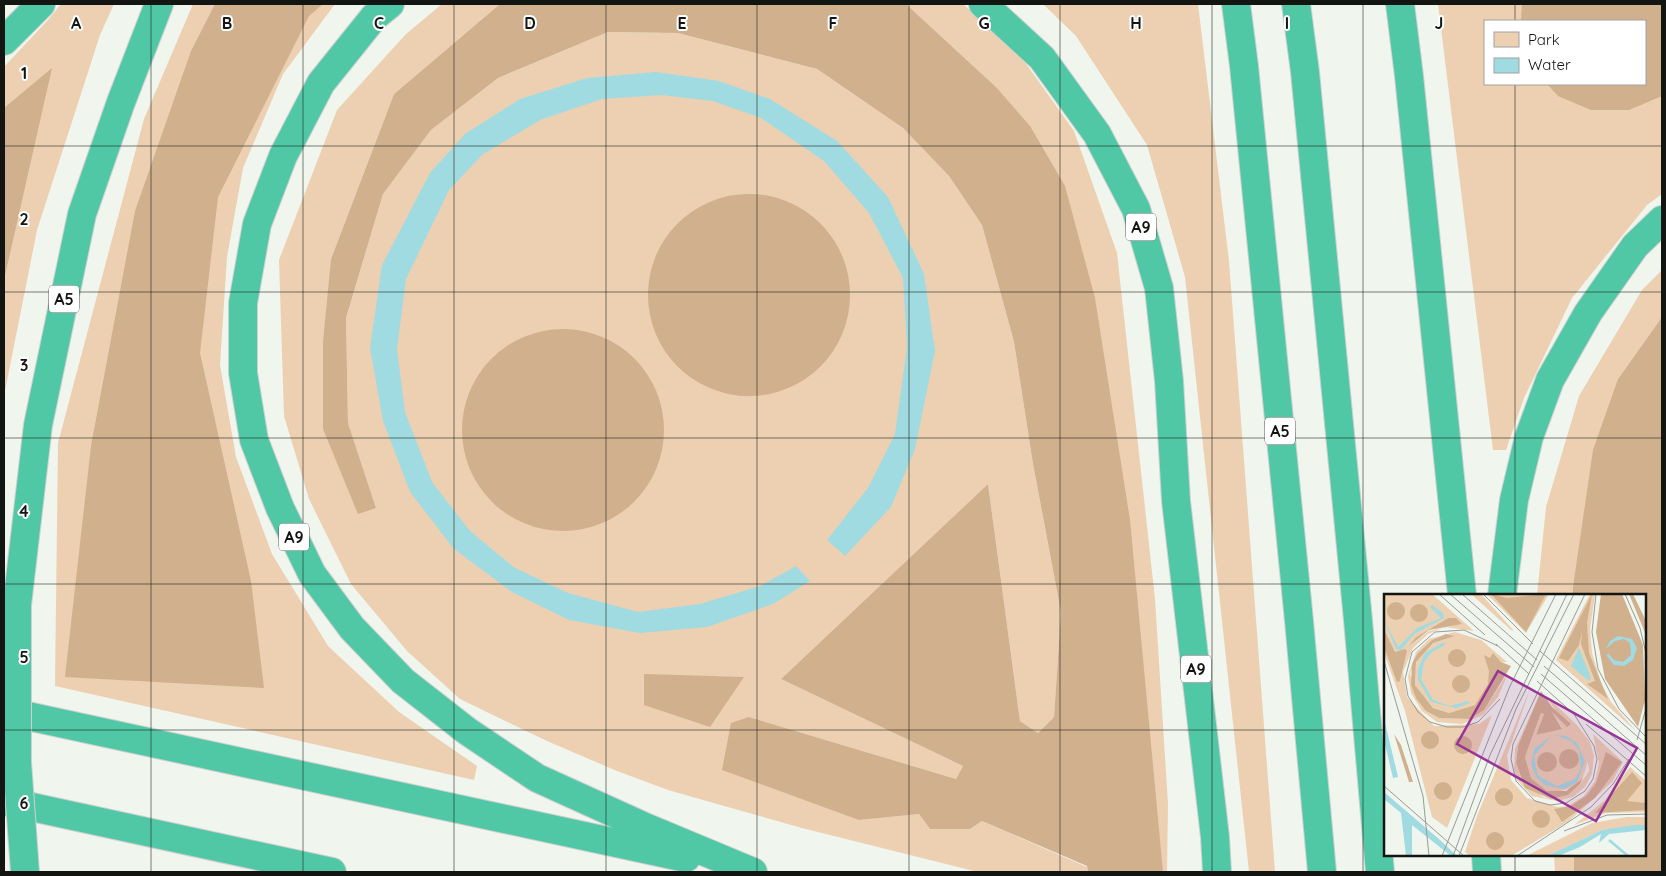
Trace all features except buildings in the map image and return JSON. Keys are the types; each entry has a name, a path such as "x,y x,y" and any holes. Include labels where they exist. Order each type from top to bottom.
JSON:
{"highway":[{"path":"4,41 40,4"},
{"name":"A5","path":"25,872 17,762 17,605 38,425 82,214 121,102 159,4"},
{"name":"A9","path":"390,4 374,17 321,83 283,156 257,224 243,303 243,373 254,440 280,508 312,574 352,628 403,681 467,731 537,778 645,827 752,872"},
{"name":"A9","path":"983,4 1042,58 1097,134 1136,209 1159,288 1168,381 1176,501 1215,837 1217,872"},
{"name":"A5","path":"1236,4 1245,76 1321,866"},
{"path":"1296,4 1306,82 1358,611 1380,872"},
{"path":"1400,4 1410,76 1462,594"},
{"path":"1502,594 1514,500 1530,437 1550,380 1588,313 1635,246 1662,220"},
{"name":"A9","path":"4,711 752,872"},
{"path":"4,801 332,872"}],"green space":[{"path":"61,4 114,4 100,35 37,230 4,396 4,67"},
{"path":"193,4 335,4 283,74 243,168 227,257 220,365 236,457 272,554 328,646 399,712 477,766 474,780 55,686 58,443 144,119"},
{"path":"442,4 500,4 394,94 331,259 323,429 376,508 348,423 346,318 383,194 431,130 498,78 608,32 678,33 817,69 903,128 949,176 982,225 1014,342 1033,464 1061,612 1054,717 1038,733 1020,721 988,484 781,679 963,766 956,779 749,717 859,820 919,814 930,829 970,829 982,821 1087,867 1088,872 978,872 802,828 668,790 617,771 547,741 460,699 407,651 351,584 309,499 284,416 279,260 337,110 406,34"},
{"path":"906,4 963,4 1017,51 1074,131 1117,253 1155,599 1168,804 1167,872 1163,872 996,87"},
{"path":"1043,4 1198,4 1229,261 1275,872 1249,872 1185,277 1147,145 1076,36"},
{"path":"1438,4 1662,4 1662,194 1647,205 1572,298 1524,398 1506,450 1493,450"},
{"path":"1662,270 1662,317 1618,379 1573,594 1537,594 1546,507 1579,396 1642,290"},
{"path":"1554,856 1574,856 1574,872 1555,872"}],"shaded area":[{"path":"215,4 323,4 309,16 218,197 200,353 251,581 264,688 65,677 91,446 135,211 191,51"},
{"path":"500,4 906,4 996,87 1030,126 1065,186 1095,298 1130,520 1163,872 1088,872 1087,866 982,821 970,829 930,829 919,814 859,820 722,770 731,723 749,717 956,779 963,766 781,679 988,484 1020,721 1038,733 1054,717 1061,612 1033,464 1014,342 982,225 949,176 903,128 817,69 678,33 608,32 498,78 431,130 383,194 346,318 348,423 376,508 358,514 323,429 323,342 331,259 394,94"},
{"path":"1522,4 1662,4 1662,96 1629,110 1591,110 1558,96 1548,85 1646,85 1646,20 1521,20"},
{"path":"52,68 4,280 4,108"},
{"path":"739,194 759,194 788,201 821,223 843,256 850,285 850,305 843,334 821,367 788,389 759,396 739,396 710,389 677,367 655,334 648,305 648,285 655,256 677,223 710,201"},
{"path":"1662,317 1662,872 1574,872 1574,856 1646,856 1646,594 1573,594 1593,450 1618,379"},
{"path":"573,329 602,336 635,358 657,391 663,410 663,450 657,469 635,502 602,524 583,530 553,531 524,524 491,502 469,469 463,450 462,420 469,391 491,358 524,336 543,330"},
{"path":"644,674 744,677 710,727 644,705"}],"water":[{"path":"656,72 719,81 770,99 837,141 888,197 924,274 935,351 915,449 891,507 845,556 827,540 868,488 895,434 907,347 903,278 869,213 824,161 761,118 713,101 661,95 602,99 540,120 482,155 449,190 406,279 397,349 405,412 432,482 470,531 515,568 568,593 638,612 700,604 760,586 796,566 810,581 773,604 707,627 640,633 569,620 512,592 454,549 410,492 383,421 370,348 382,265 430,173 465,134 520,99 587,78"}]}
